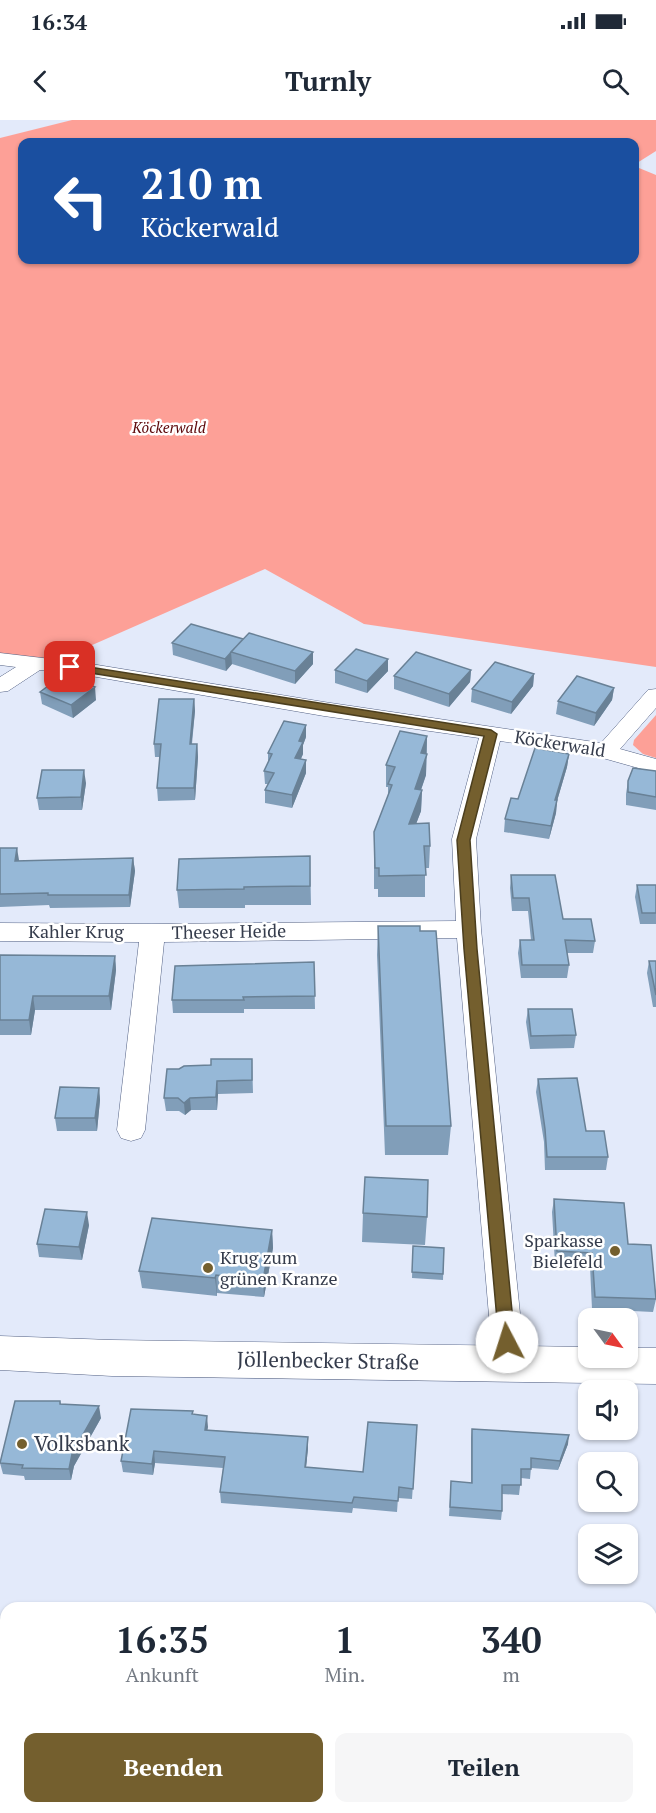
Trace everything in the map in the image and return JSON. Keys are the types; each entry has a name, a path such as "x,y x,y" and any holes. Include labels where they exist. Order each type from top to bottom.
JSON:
{"main road":[{"name":"Jöllenbecker Straße","path":"0,1353 112,1358 656,1366"}],"street":[{"name":"Köckerwald","path":"0,659 608,750 656,766"},
{"path":"0,686 37,663"},
{"path":"608,750 656,695"},
{"path":"491,734 465,830 469,929 509,1363"},
{"name":"Theeser Heide","path":"130,1130 152,933 469,929"},
{"name":"Kahler Krug","path":"0,932 152,933"}],"green space":[{"name":"Köckerwald","path":"72,120 656,120 656,151 639,162 639,138 18,138 18,264 639,264 639,168 656,175 656,667 364,624 265,569 49,664 0,658 0,138"},
{"path":"656,715 656,758 643,754 633,745 634,740"}],"building":[{"path":"191,624 243,639 225,659 172,643"},
{"path":"249,633 313,652 295,671 231,652"},
{"path":"356,649 388,659 367,681 335,670"},
{"path":"416,652 471,670 449,694 394,676"},
{"path":"495,662 534,674 512,702 472,689"},
{"path":"64,674 95,687 71,705 40,692"},
{"path":"577,676 614,688 596,713 558,701"},
{"path":"159,699 194,699 190,744 197,744 194,788 157,788 161,744 154,744"},
{"path":"284,721 306,725 299,741 303,742 295,758 306,760 292,795 265,790 274,773 264,771 272,754 268,753"},
{"path":"400,731 427,736 421,753 427,754 415,789 422,790 409,824 429,823 430,846 424,846 426,875 379,876 379,868 375,868 374,832 392,785 388,784 395,767 386,765"},
{"path":"535,748 569,754 555,800 557,800 551,826 505,819 511,798 518,799"},
{"path":"633,768 656,771 656,797 628,792 628,781"},
{"path":"42,770 84,770 81,797 37,798"},
{"path":"0,848 17,848 15,861 133,858 129,895 0,894"},
{"path":"310,856 310,886 177,890 179,859"},
{"path":"511,875 555,875 563,919 591,919 595,941 565,940 569,965 522,965 520,940 534,940 529,898 513,898"},
{"path":"637,885 656,885 656,913 642,913"},
{"path":"378,926 420,926 420,931 436,931 451,1126 386,1126"},
{"path":"0,955 115,956 109,996 33,996 29,1020 0,1020"},
{"path":"649,961 656,961 656,995"},
{"path":"314,962 315,996 243,997 244,1000 172,1000 175,966"},
{"path":"528,1009 572,1009 576,1035 531,1036"},
{"path":"211,1059 252,1059 252,1080 217,1081 216,1097 190,1098 184,1103 178,1098 164,1098 167,1069 211,1065"},
{"path":"577,1078 586,1131 604,1131 608,1157 547,1157 538,1079"},
{"path":"60,1087 99,1088 95,1118 55,1118"},
{"path":"365,1177 428,1180 427,1217 363,1213"},
{"path":"554,1199 624,1203 628,1244 651,1245 656,1299 595,1297 592,1253 557,1251"},
{"path":"45,1209 87,1212 79,1247 37,1244"},
{"name":"Krug zum grünen Kranze","path":"152,1218 272,1230 263,1280 139,1271"},
{"path":"413,1246 444,1248 443,1274 412,1272"},
{"path":"15,1401 60,1401 60,1404 99,1406 72,1454 69,1469 22,1468 23,1465 0,1463"},
{"path":"131,1409 193,1411 192,1414 207,1416 205,1430 308,1437 305,1467 363,1472 368,1422 417,1425 413,1489 399,1487 398,1501 354,1497 352,1503 220,1492 225,1457 154,1451 152,1464 121,1461"},
{"path":"472,1429 569,1435 560,1461 531,1458 531,1469 521,1469 521,1485 502,1485 502,1511 450,1507 451,1481 472,1483"}],"place":[{"name":"Sparkasse Bielefeld","path":"615,1251"},
{"name":"Krug zum grünen Kranze","path":"208,1268"},
{"name":"Volksbank","path":"22,1444"}],"route":[{"path":"70,667 491,734 464,840 471,949 507,1342"}]}
